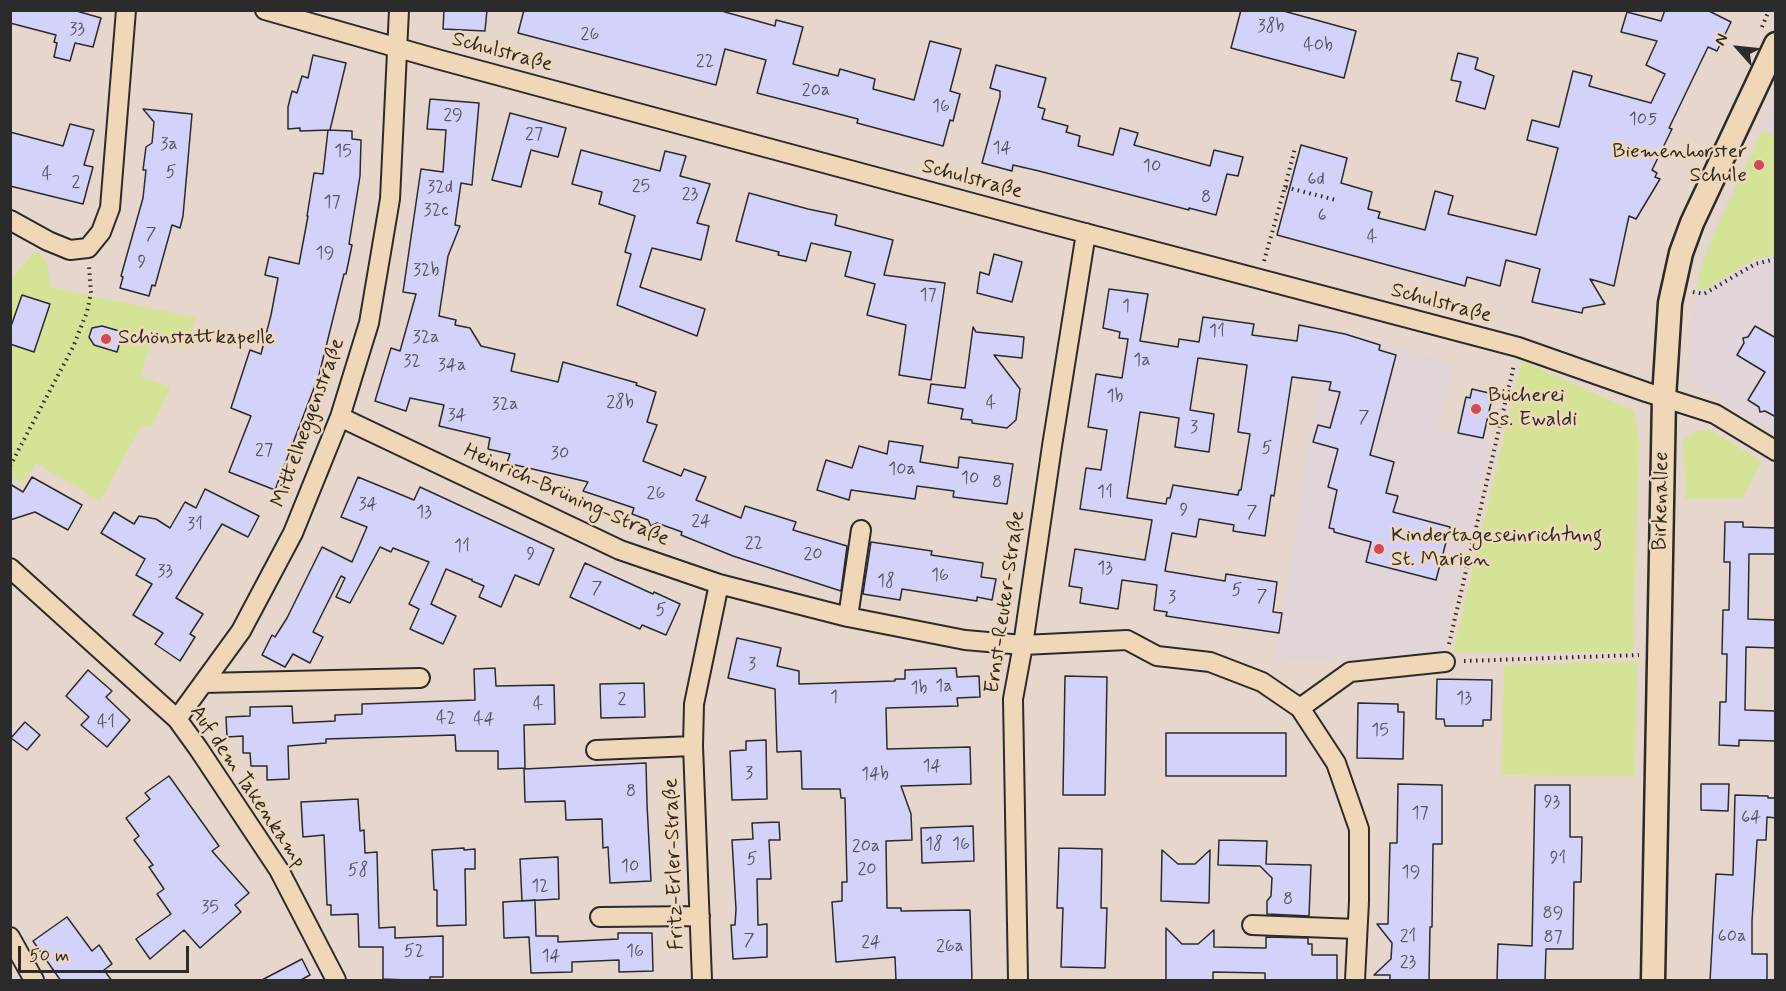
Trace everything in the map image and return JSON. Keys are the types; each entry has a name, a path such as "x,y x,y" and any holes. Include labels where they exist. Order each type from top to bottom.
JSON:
{"street":[{"path":"10,220 70,250 88,248 101,232 110,208 126,10"},
{"name":"Schulstraße","path":"265,10 396,48 1518,347 1715,414 1776,451"},
{"name":"Mittelheggenstraße","path":"177,719 241,631 293,533 340,417 369,323 390,199 399,10"},
{"name":"Birkenallee","path":"1653,981 1664,398 1671,289 1680,253 1692,223 1776,44"},
{"name":"Ernst-Reuter-Straße","path":"1018,981 1013,699 1086,233"},
{"name":"Heinrich-Brüning-Straße","path":"340,417 621,550 719,584 848,617 965,640 1023,645 1127,640 1157,656 1210,662 1262,682 1300,708"},
{"path":"848,617 861,530"},
{"name":"Auf dem Takenkamp","path":"10,568 177,719 279,870 336,981"},
{"name":"Fritz-Erler-Straße","path":"702,981 693,746 694,704 719,584"},
{"path":"1355,981 1359,829 1336,763 1300,708 1350,672 1445,662"},
{"path":"202,683 420,678"},
{"name":"Fritz-Erler-Straße","path":"596,750 693,746"},
{"path":"600,917 700,916"},
{"path":"1252,925 1357,929"},
{"path":"10,937 34,981"}],"path":[{"path":"1259,279 1295,148"},
{"path":"1285,187 1336,200"},
{"path":"10,466 73,347 87,312 92,293 88,248"},
{"path":"1686,291 1704,294 1755,264 1776,260"},
{"path":"1518,347 1445,662 1640,655"}],"shaded area":[{"path":"1775,96 1775,434 1688,380 1693,305 1699,266 1711,234"},
{"name":"Kindertageseinrichtung St. Marien","path":"1326,327 1453,364 1437,429 1491,442 1442,655 1276,661"}],"green space":[{"name":"Biemenhorster Schule","path":"1762,130 1775,136 1775,255 1752,260 1706,289 1697,290 1701,266"},
{"path":"36,250 47,262 51,287 196,318 186,348 153,338 140,376 170,387 152,427 142,425 100,501 36,463 23,483 13,478 11,482 11,279"},
{"path":"1522,361 1634,411 1639,443 1633,652 1453,652"},
{"path":"1710,430 1761,461 1743,498 1686,499 1683,442 1696,431"},
{"path":"1637,661 1635,776 1502,775 1504,665"}],"building":[{"path":"10,10 73,10 101,18 93,47 75,43 70,61 54,57 56,35 10,23"},
{"path":"444,10 487,10 485,31 443,29"},
{"path":"524,10 718,10 775,26 776,20 803,27 793,64 838,76 840,69 875,79 873,89 914,100 930,41 961,49 950,91 960,94 943,146 857,123 858,119 757,93 766,60 725,49 716,85 518,33"},
{"path":"1241,10 1280,10 1356,31 1344,78 1231,48"},
{"path":"1665,10 1707,10 1731,22 1717,51 1708,47 1669,128 1672,129 1652,170 1657,173 1655,177 1660,179 1636,219 1629,216 1614,286 1590,279 1605,304 1583,308 1582,313 1532,302 1540,269 1506,260 1500,286 1467,277 1465,286 1277,235 1301,145 1347,158 1341,183 1372,192 1368,209 1380,212 1378,218 1425,230 1435,191 1453,196 1448,214 1536,235 1558,148 1527,140 1532,120 1559,127 1573,71 1592,76 1589,86 1651,103 1665,74 1646,65 1657,41 1621,32 1627,12 1661,21"},
{"path":"1458,53 1478,58 1475,69 1494,76 1485,109 1456,101 1461,82 1451,80"},
{"path":"313,55 346,63 330,130 288,129 288,107 292,91 297,93 302,76 308,78"},
{"path":"996,65 1046,78 1038,107 1045,109 1042,119 1068,126 1066,132 1080,136 1078,146 1113,155 1120,128 1138,133 1134,145 1210,166 1214,150 1243,157 1238,176 1227,174 1216,215 1013,165 1012,171 982,163 1000,97 1000,91 990,88"},
{"path":"430,99 479,103 472,185 461,183 455,225 460,226 448,256 439,316 456,320 455,325 470,328 481,346 515,354 511,371 558,382 563,362 637,383 636,385 656,392 647,422 657,425 643,461 681,476 684,469 706,477 696,500 741,518 745,506 796,522 793,530 847,546 841,591 733,556 657,523 651,526 648,520 632,514 634,508 583,491 588,482 507,463 510,454 488,449 490,438 439,426 444,405 410,398 406,411 375,401 391,348 400,351 416,294 403,292 421,169 443,172 446,130 427,129"},
{"path":"143,109 192,114 183,216 180,228 172,225 155,286 152,285 149,296 120,288 123,277 121,276 143,198 146,147 152,143 154,122"},
{"path":"510,113 566,128 558,157 531,150 521,187 492,180"},
{"path":"70,124 94,130 84,165 93,167 83,204 10,186 10,132 63,146"},
{"path":"328,130 352,131 352,139 361,140 360,176 349,244 352,245 319,375 275,490 229,472 251,416 231,408 250,350 261,354 271,315 278,278 265,275 269,257 299,264 314,173 323,174"},
{"path":"581,150 660,171 665,151 686,156 680,176 710,184 697,223 709,226 701,260 652,248 640,287 705,309 697,336 617,305 631,254 625,252 635,216 599,204 602,192 572,184"},
{"path":"749,193 837,215 835,225 893,240 884,275 945,283 931,380 899,375 906,325 867,315 875,284 845,276 851,252 811,243 806,261 778,255 779,252 736,241"},
{"path":"994,254 1022,262 1012,302 977,293 980,272 989,275"},
{"path":"1109,289 1148,294 1140,341 1178,347 1179,339 1199,342 1203,317 1254,324 1252,335 1297,341 1299,325 1345,334 1380,345 1379,350 1396,355 1370,455 1394,462 1386,493 1398,496 1393,512 1450,527 1436,580 1366,562 1371,542 1334,532 1334,529 1329,528 1337,490 1328,487 1338,449 1313,442 1318,425 1330,428 1340,392 1329,390 1331,382 1292,377 1274,496 1271,495 1265,536 1233,531 1234,525 1199,519 1196,537 1172,533 1165,571 1225,581 1226,574 1277,582 1273,612 1282,613 1279,633 1166,616 1167,612 1154,610 1157,585 1122,580 1118,609 1080,603 1082,588 1069,586 1075,549 1145,560 1152,520 1080,509 1086,468 1101,470 1107,430 1088,427 1096,374 1122,378 1128,339 1119,338 1120,332 1103,328","holes":["1198,358 1247,365 1238,432 1250,434 1241,490 1238,495 1173,485 1166,504 1127,498 1140,412 1179,418 1175,447 1209,452 1214,414 1190,410"]},
{"path":"22,295 50,304 34,352 10,344 10,329"},
{"name":"Schönstattkapelle","path":"102,326 123,332 117,352 94,345 89,337 92,328"},
{"path":"1755,326 1776,338 1776,417 1765,411 1760,412 1759,407 1748,400 1765,372 1737,355 1744,343 1743,338 1748,337"},
{"path":"973,327 976,332 1024,337 1022,358 994,355 1020,389 1016,420 1007,428 972,423 972,420 961,419 963,409 928,403 931,384 965,388"},
{"name":"Bücherei Ss. Ewaldi","path":"1472,389 1493,394 1483,438 1458,433 1466,397 1470,398"},
{"path":"889,441 923,446 920,462 958,468 959,457 1013,464 1007,504 953,497 954,491 917,486 915,499 851,490 849,500 817,490 826,460 852,468 859,446 887,454"},
{"path":"32,477 82,505 68,530 35,512 10,520 10,484 23,492"},
{"path":"358,477 414,500 420,487 554,549 539,585 515,575 501,607 479,597 484,586 446,569 431,604 456,616 443,644 410,629 419,609 409,604 429,562 393,548 391,552 380,547 350,603 336,597 345,578 341,576 313,632 323,637 310,663 293,654 285,667 262,655 272,635 275,637 287,618 322,547 352,562 367,527 341,517"},
{"path":"205,489 259,516 248,537 222,524 176,598 203,614 190,634 195,637 180,661 155,644 163,633 133,615 152,584 136,575 145,559 101,533 114,512 134,524 139,516 156,519 170,528 185,502 196,508"},
{"path":"1725,522 1743,522 1743,527 1776,528 1776,554 1749,554 1748,619 1776,620 1776,648 1746,647 1745,710 1776,711 1776,741 1739,740 1739,746 1719,745 1720,702 1726,702 1727,654 1722,654 1723,610 1729,610 1730,562 1724,562"},
{"path":"871,542 932,551 931,555 983,563 981,577 996,579 992,600 977,597 977,601 902,589 900,600 863,594"},
{"path":"585,563 680,604 666,635 642,625 640,629 570,597"},
{"path":"737,638 781,648 777,666 799,671 799,684 895,681 895,679 905,679 905,670 956,668 957,677 979,676 980,697 957,698 958,706 886,708 887,749 970,747 971,784 901,786 911,814 912,840 886,841 887,908 901,908 901,911 970,910 972,981 896,981 895,957 836,962 832,902 842,901 842,882 847,882 845,798 841,798 840,789 802,789 801,751 777,752 775,689 728,678"},
{"path":"495,668 496,686 554,685 555,724 524,725 525,768 498,769 498,751 456,751 455,735 326,739 326,743 288,746 289,779 267,780 267,766 251,766 250,753 243,753 243,736 227,737 226,717 250,716 250,707 292,706 293,723 335,721 335,715 362,714 362,704 475,700 474,669"},
{"path":"88,670 112,691 106,697 130,720 107,747 81,725 89,717 66,696"},
{"path":"1065,676 1107,677 1105,795 1063,795"},
{"path":"1437,679 1492,680 1491,720 1483,720 1483,726 1445,726 1444,719 1436,719"},
{"path":"644,683 645,717 601,718 600,684"},
{"path":"1358,703 1398,704 1398,712 1404,712 1403,759 1357,758"},
{"path":"25,722 40,735 27,750 11,738"},
{"path":"1166,733 1286,733 1286,776 1166,776"},
{"path":"766,740 767,799 732,800 730,751 746,750 746,741"},
{"path":"646,763 651,881 610,883 608,847 603,848 602,819 566,820 565,801 525,802 524,769"},
{"path":"169,776 219,846 212,851 249,893 235,905 241,912 200,948 184,930 150,959 136,939 171,914 157,894 164,889 149,867 153,865 134,840 139,836 126,818 150,799 145,793"},
{"path":"1398,784 1442,785 1442,844 1433,844 1429,981 1390,981 1390,975 1374,975 1391,959 1392,943 1377,924 1388,924 1390,843 1397,843"},
{"path":"1701,784 1729,784 1728,811 1701,810"},
{"path":"1535,785 1570,785 1570,837 1582,837 1581,882 1574,882 1573,949 1546,949 1545,981 1497,981 1498,944 1532,946"},
{"path":"1735,795 1776,798 1776,818 1767,817 1766,840 1757,840 1752,921 1752,954 1767,954 1767,981 1710,981 1716,874 1733,875"},
{"path":"358,799 360,831 364,830 365,853 377,852 379,928 395,927 395,938 443,936 443,977 430,977 430,981 383,979 383,947 359,947 358,914 331,915 331,905 327,905 324,835 303,837 301,802"},
{"path":"779,822 780,840 769,840 771,879 757,879 758,925 767,924 767,957 733,959 731,925 735,925 736,909 732,840 753,839 752,823"},
{"path":"973,826 974,861 922,863 921,828"},
{"path":"1219,840 1267,841 1266,864 1311,865 1309,916 1267,914 1272,878 1260,866 1218,865"},
{"path":"464,848 464,850 475,849 475,869 465,869 466,925 437,926 437,890 434,890 432,850"},
{"path":"1059,848 1102,849 1101,908 1107,908 1105,968 1061,967 1063,908 1057,908"},
{"path":"1162,850 1178,864 1195,864 1210,850 1209,903 1161,901"},
{"path":"558,857 559,899 522,901 520,859"},
{"path":"535,900 536,936 558,936 558,942 618,939 618,933 652,933 653,971 619,972 619,960 572,962 572,972 531,973 529,937 504,938 503,902"},
{"path":"67,917 92,951 99,945 112,964 104,970 112,981 61,981 33,941"},
{"path":"1166,928 1182,944 1198,944 1214,930 1214,947 1266,948 1266,937 1308,938 1308,944 1312,944 1312,955 1337,955 1337,981 1265,981 1265,973 1213,972 1213,980 1166,980"},
{"path":"302,959 310,975 299,981 260,981"}],"place":[{"name":"Biemenhorster Schule","path":"1759,165"},
{"name":"Schönstattkapelle","path":"106,339"},
{"name":"Bücherei Ss. Ewaldi","path":"1476,409"},
{"name":"Kindertageseinrichtung St. Marien","path":"1379,549"}]}
